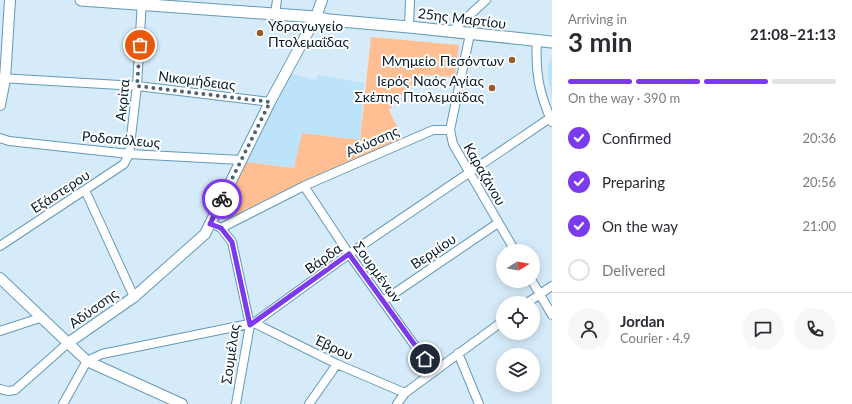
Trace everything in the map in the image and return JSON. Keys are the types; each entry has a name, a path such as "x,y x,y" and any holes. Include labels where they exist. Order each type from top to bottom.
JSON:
{"main road":[{"name":"25ης Μαρτίου","path":"81,0 142,2 316,17 330,20 552,42"}],"street":[{"path":"0,105 10,0"},
{"path":"275,14 277,0"},
{"name":"Αδύσσης","path":"0,389 8,391 15,390 68,343 134,297 205,234 270,102 316,17 322,0"},
{"path":"409,27 410,0"},
{"path":"451,32 486,0"},
{"name":"Ακρίτα","path":"130,154 137,86 142,2"},
{"name":"Καραζάνου","path":"470,34 450,130 453,144 511,244"},
{"path":"537,41 535,65 537,79 551,120"},
{"name":"Νικομήδειας","path":"2,78 137,86 270,102"},
{"name":"Βάρδα","path":"88,361 102,354 252,324 349,254 469,172 551,120"},
{"name":"Αδύσσης","path":"221,228 304,186 433,130 450,130"},
{"name":"Ροδοπόλεως","path":"0,138 9,141 130,154 241,160"},
{"name":"Εξάστερου","path":"0,246 124,164 130,154"},
{"name":"Σουρμένων","path":"304,186 349,254 433,371"},
{"path":"85,190 134,297"},
{"name":"Βερμίου","path":"383,301 498,223"},
{"path":"210,224 221,228"},
{"name":"Σουμέλας","path":"221,228 232,242 252,324 236,404"},
{"path":"0,278 40,318 88,361 176,403"},
{"path":"537,296 552,286"},
{"path":"536,288 552,316"},
{"path":"0,331 40,318"},
{"name":"Έβρου","path":"252,324 337,364 405,393"},
{"path":"397,404 405,393 496,325"},
{"path":"458,354 479,404"},
{"path":"63,404 88,361"},
{"path":"309,404 337,364"}],"shaded area":[{"path":"371,37 459,45 455,77 422,75 389,110 403,139 227,220 218,217 245,162 294,168 302,133 360,140"},
{"path":"552,58 552,99 548,79 548,65"},
{"path":"289,73 316,80 318,75 364,83 360,140 302,133 294,168 245,162"}],"way so far":[{"path":"140,45 137,86 270,102 222,199"}],"place":[{"name":"Υδραγωγείο Πτολεμαΐδας","path":"260,33"},
{"name":"Μνημείο Πεσόντων","path":"512,60"},
{"name":"Ιερός Ναός Αγίας Σκέπης Πτολεμαΐδας","path":"492,88"}],"route":[{"path":"222,199 210,224 221,228 232,242 250,325 349,254 425,359"}]}
